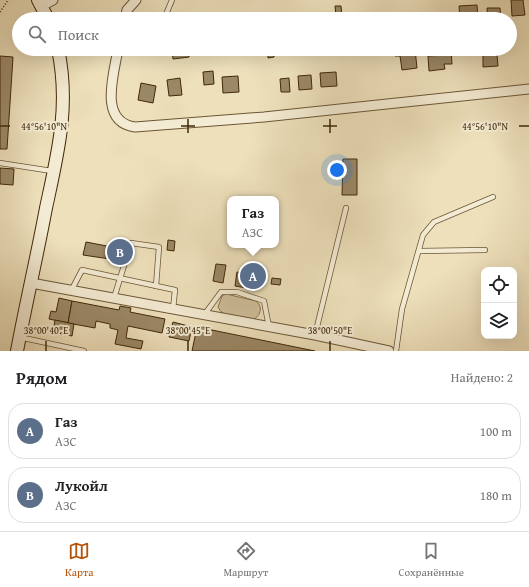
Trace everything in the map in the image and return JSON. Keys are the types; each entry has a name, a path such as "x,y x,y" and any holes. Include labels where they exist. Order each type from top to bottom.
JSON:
{"main road":[{"path":"40,3 44,12"},
{"path":"17,351 62,126 64,93 59,56"}],"street":[{"path":"40,3 53,0"},
{"path":"127,12 136,0"},
{"path":"117,56 111,95 113,110 118,121 127,126 135,127 264,117 529,89"},
{"path":"31,283 315,335 389,351"}],"lane":[{"path":"168,12 172,0"},
{"path":"0,163 54,171"},
{"path":"396,351 402,309 424,235 434,222 492,197"},
{"path":"315,335 346,208"},
{"path":"114,298 131,243 159,247 156,286"},
{"path":"419,251 485,250"},
{"path":"71,290 82,270 175,290 173,309"},
{"path":"204,315 221,292 237,292 264,301 269,327"},
{"path":"19,337 84,351"}],"path":[{"path":"0,12 8,0"}],"shaded area":[{"path":"226,294 256,301 260,306 260,312 257,317 252,321 233,317 220,311 218,307 222,296"}],"building":[{"path":"511,0 523,0 525,15 517,16 517,12 512,12"},
{"path":"477,5 478,12 459,12 459,6"},
{"path":"335,6 341,6 342,12 336,12"},
{"path":"487,8 500,8 500,12 487,12"},
{"path":"0,56 13,57 7,149 0,149"},
{"path":"173,56 189,56 189,57 173,59"},
{"path":"400,56 416,56 417,68 402,70"},
{"path":"428,56 451,56 452,64 444,64 445,69 429,71"},
{"path":"483,56 497,56 498,66 483,67"},
{"path":"213,71 214,84 204,85 203,72"},
{"path":"336,72 337,86 321,87 320,73"},
{"path":"311,75 312,89 299,90 298,76"},
{"path":"238,76 239,92 223,93 222,77"},
{"path":"180,78 182,95 169,96 167,80"},
{"path":"289,78 290,92 281,92 280,79"},
{"path":"141,83 156,86 153,103 138,100"},
{"path":"343,159 357,159 357,195 342,195"},
{"path":"0,168 14,169 13,185 0,184"},
{"path":"168,240 175,241 174,251 167,250"},
{"path":"86,242 112,247 112,245 123,247 119,264 109,262 110,259 83,255"},
{"path":"216,264 226,265 223,283 213,281"},
{"path":"237,272 249,274 247,288 235,286"},
{"path":"272,278 281,279 280,285 271,284"},
{"path":"59,298 72,301 68,323 49,319 51,311 56,312"},
{"path":"72,301 119,310 120,306 131,308 130,312 165,319 162,333 128,326 126,338 143,341 141,349 115,344 118,330 110,328 110,324 96,321 95,328 68,323"},
{"path":"55,320 74,324 72,336 53,332"},
{"path":"173,322 192,327 189,341 169,337"},
{"path":"197,327 315,351 192,351"}],"place":[{"name":"Лукойл","path":"120,252"},
{"name":"Газ","path":"253,276"}]}
